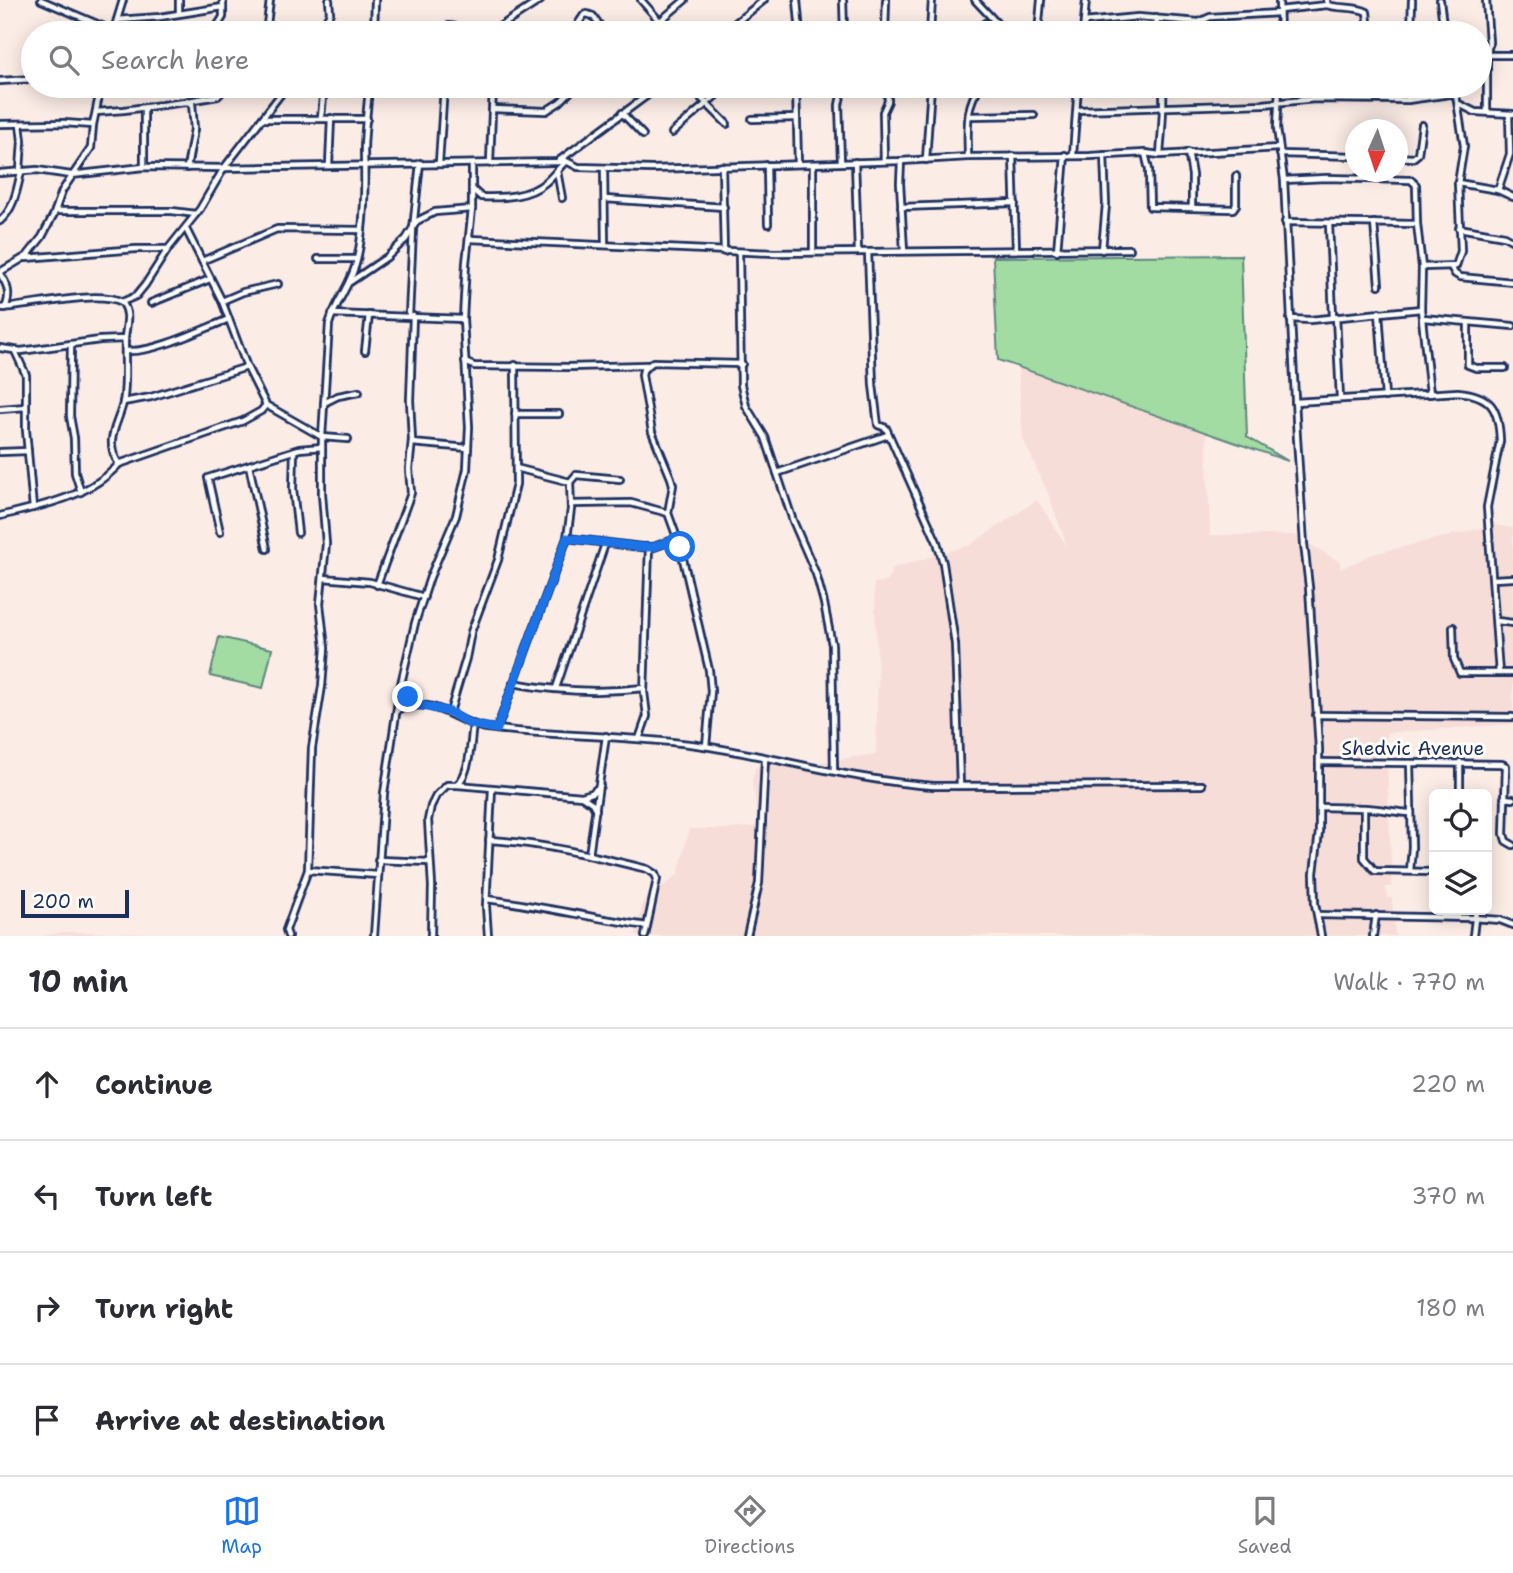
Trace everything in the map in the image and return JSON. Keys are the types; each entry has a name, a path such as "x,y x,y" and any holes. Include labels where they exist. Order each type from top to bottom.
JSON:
{"street":[{"path":"41,0 88,21"},
{"path":"123,0 117,20 138,20 223,7 223,1"},
{"path":"178,13 179,0"},
{"path":"267,21 270,0"},
{"path":"326,21 330,13 329,0"},
{"path":"374,21 375,0"},
{"path":"510,21 541,0"},
{"path":"641,0 658,21"},
{"path":"660,21 685,0"},
{"path":"738,21 764,0"},
{"path":"797,0 799,21"},
{"path":"843,0 844,21"},
{"path":"885,21 886,0"},
{"path":"931,21 932,0"},
{"path":"975,0 995,21"},
{"path":"1039,21 1041,0"},
{"path":"1084,21 1086,0"},
{"path":"1279,0 1279,21"},
{"path":"1411,21 1412,0"},
{"path":"1440,0 1443,21"},
{"path":"1486,0 1488,21"},
{"path":"220,21 223,1"},
{"path":"1201,21 1210,17 1279,11 1327,3 1339,9 1362,9 1367,12 1368,21"},
{"path":"580,21 587,14 596,21"},
{"path":"1095,21 1138,17 1188,21"},
{"path":"1492,55 1513,55"},
{"path":"0,81 21,80"},
{"path":"2,308 9,300 6,283 0,273 23,258 42,237 71,175 91,148 99,98"},
{"path":"96,112 207,98"},
{"path":"122,302 136,296 168,249 186,229 224,168 278,98"},
{"path":"321,118 323,98"},
{"path":"288,936 286,930 309,870 312,748 325,648 320,604 326,544 322,437 329,324 353,275 357,259 362,230 368,98"},
{"path":"439,163 443,98"},
{"path":"490,162 493,98"},
{"path":"493,109 545,111 564,98"},
{"path":"557,162 643,98"},
{"path":"700,98 727,124"},
{"path":"672,132 714,98"},
{"path":"796,98 798,164"},
{"path":"840,98 841,162"},
{"path":"884,161 883,112 888,98"},
{"path":"926,160 930,98"},
{"path":"968,157 972,98"},
{"path":"1073,155 1078,98"},
{"path":"1160,155 1164,98"},
{"path":"1278,98 1304,544 1312,626 1319,762 1314,873 1315,904 1321,936"},
{"path":"1078,110 1277,104 1315,99 1422,98"},
{"path":"1422,267 1451,267 1456,266 1459,261 1461,251 1458,183 1464,146 1457,98"},
{"path":"1488,98 1488,112"},
{"path":"185,102 193,106 194,129 187,168"},
{"path":"1459,104 1475,112 1511,114 1512,155 1497,190"},
{"path":"144,108 144,167"},
{"path":"622,113 643,135"},
{"path":"969,116 1034,115"},
{"path":"329,165 331,118"},
{"path":"752,119 797,118"},
{"path":"263,119 367,119"},
{"path":"0,124 93,125"},
{"path":"0,221 7,215 16,194 22,141 20,124"},
{"path":"1408,158 1418,154 1422,125"},
{"path":"0,173 37,170 71,175 144,167 365,166 490,162 566,162 578,167 604,168 722,166 968,157 1145,153 1160,155 1188,152 1279,151 1345,155"},
{"path":"1188,152 1192,175 1192,207"},
{"path":"1145,153 1149,170 1150,207 1233,209 1236,205 1236,176"},
{"path":"1057,251 1065,155"},
{"path":"1102,250 1106,204 1104,155"},
{"path":"1013,156 1016,250"},
{"path":"901,161 904,251"},
{"path":"472,189 481,197 531,192 543,185 566,162"},
{"path":"855,162 858,251"},
{"path":"377,585 411,494 411,316 414,229 420,163"},
{"path":"374,936 377,860 387,759 400,688 415,624 430,577 459,505 467,469 463,319 472,209 472,164"},
{"path":"813,164 813,252"},
{"path":"767,165 768,224"},
{"path":"722,166 724,252"},
{"path":"604,168 605,245"},
{"path":"556,170 562,198"},
{"path":"1284,180 1410,180 1416,186 1416,224 1422,267 1421,309 1430,394"},
{"path":"1458,183 1497,190 1513,197"},
{"path":"605,199 724,207"},
{"path":"901,207 1015,203"},
{"path":"348,283 387,257 414,229 417,221 435,212 472,209"},
{"path":"55,211 172,211 196,214"},
{"path":"1285,222 1416,224"},
{"path":"1374,223 1379,285"},
{"path":"1329,224 1340,398"},
{"path":"1459,228 1504,236 1513,241"},
{"path":"186,229 222,301 247,367 267,405 322,437 348,439"},
{"path":"202,261 277,229 362,230"},
{"path":"470,239 740,253 1130,249"},
{"path":"23,258 168,249"},
{"path":"868,252 873,385 878,425 886,428 937,542 943,563 954,643 960,785"},
{"path":"740,253 741,385 746,406 765,437 793,521 816,574 829,622 832,645 834,771"},
{"path":"318,259 357,259"},
{"path":"1451,267 1455,274 1460,276 1513,282"},
{"path":"353,275 361,275"},
{"path":"150,303 210,279"},
{"path":"222,301 243,292 278,284"},
{"path":"2,308 96,298 113,298 127,307 123,402 112,440 119,464"},
{"path":"1290,319 1421,309"},
{"path":"1379,312 1385,397"},
{"path":"332,314 463,319"},
{"path":"365,351 369,315"},
{"path":"1423,318 1513,326"},
{"path":"127,351 136,352 153,347 229,319"},
{"path":"1468,322 1468,365 1476,368 1505,368"},
{"path":"0,348 15,351 125,339"},
{"path":"71,344 70,416 75,473 81,492"},
{"path":"15,351 26,375 33,508"},
{"path":"465,362 474,366 569,367 647,365 653,362 741,363"},
{"path":"450,712 471,632 503,545 516,484 515,365"},
{"path":"647,365 642,376 652,432 673,485 668,513 709,670 711,691 706,746"},
{"path":"465,377 474,366"},
{"path":"123,402 151,397 247,367"},
{"path":"324,403 338,396 359,392"},
{"path":"1295,402 1472,393 1491,404 1497,413 1500,440 1487,507 1499,673"},
{"path":"0,516 81,492 111,474 119,464 243,421 267,405"},
{"path":"0,409 26,407"},
{"path":"515,414 559,414"},
{"path":"777,473 888,435"},
{"path":"412,443 468,448"},
{"path":"220,532 208,478 294,451 322,447"},
{"path":"0,452 28,451"},
{"path":"294,451 293,489 298,533"},
{"path":"248,465 267,549"},
{"path":"516,468 570,482"},
{"path":"497,729 567,538 571,504 570,482 576,475 620,479"},
{"path":"571,504 631,503 668,513"},
{"path":"567,538 649,547 676,539"},
{"path":"556,688 605,544"},
{"path":"639,739 647,716 644,688 649,547"},
{"path":"322,578 365,581 424,597"},
{"path":"1493,579 1513,578"},
{"path":"1497,621 1513,623"},
{"path":"1453,627 1454,659 1460,673 1513,673"},
{"path":"513,683 606,691 644,688"},
{"path":"400,688 415,704"},
{"path":"397,710 415,704 450,712 473,725 497,729 706,746 895,783 1202,785"},
{"path":"1316,715 1513,717"},
{"path":"457,785 465,772 473,725"},
{"path":"589,855 606,736"},
{"path":"747,936 759,883 765,759"},
{"name":"Shedvic Avenue","path":"1319,762 1495,762 1506,766 1506,841 1513,845"},
{"path":"1460,762 1460,789"},
{"path":"1410,763 1410,871"},
{"path":"431,936 432,886 428,820 431,806 447,785 582,796 592,793 600,786"},
{"path":"488,936 492,789"},
{"path":"582,796 592,803 596,810"},
{"path":"1504,798 1513,799"},
{"path":"1319,807 1379,808 1395,813 1411,813"},
{"path":"1364,808 1364,858 1368,866 1375,871 1429,872"},
{"path":"489,840 510,841 589,855 656,873 645,936"},
{"path":"377,860 429,862"},
{"path":"309,870 378,875"},
{"path":"487,899 647,926"},
{"path":"1318,915 1473,918 1500,920 1513,925"},
{"path":"1373,936 1376,915"},
{"path":"1472,936 1474,915"}],"shaded area":[{"path":"1204,366 1210,535 1294,535 1340,562 1340,569 1373,554 1494,525 1513,528 1513,724 1386,733 1392,887 1386,887 1387,898 1392,898 1395,936 636,936 643,901 678,875 689,829 759,826 752,781 755,768 776,758 795,763 815,763 876,754 878,679 874,583 888,581 893,568 970,545 1037,500 1067,546 1047,491 1023,439 1018,369"},
{"path":"63,932 157,934 43,936"}],"green space":[{"path":"1241,255 1247,437 1288,461 998,360 993,257"},
{"path":"219,637 272,649 263,688 210,676"}],"route":[{"path":"408,697 415,704 450,712 470,724 497,729 567,538 641,547 654,547 676,539 680,547"}]}
